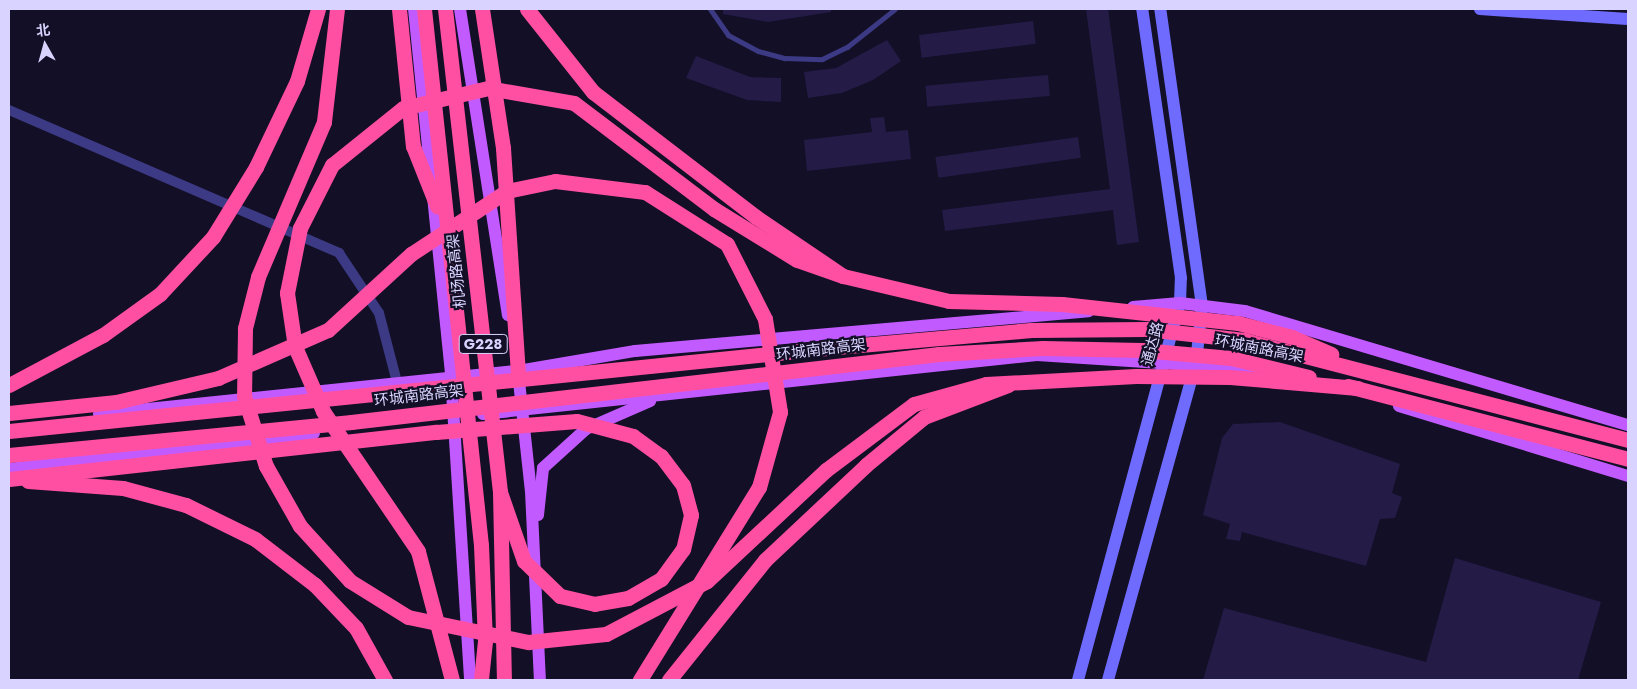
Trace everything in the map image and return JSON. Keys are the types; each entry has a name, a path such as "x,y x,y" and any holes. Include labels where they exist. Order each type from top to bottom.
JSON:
{"highway":[{"path":"9,385 103,335 160,294 213,237 256,166 297,81 318,9"},
{"path":"337,9 324,122 258,277 245,328 244,396 266,466 300,526 350,581 408,617 528,642 606,634 707,581 826,470 914,404 1026,379 1230,377 1358,388"},
{"path":"400,9 413,146 437,206"},
{"name":"机场路高架","path":"424,9 481,545 485,641 481,680"},
{"name":"机场路高架","path":"445,9 500,492 504,680"},
{"path":"482,9 503,148 518,371"},
{"path":"527,9 593,92 756,217 844,276"},
{"path":"452,680 418,551 323,411 295,347 287,293 300,228 332,165 403,108 488,88 574,103 714,209 796,260 844,276 949,302 1062,304 1238,323 1292,337 1367,370"},
{"path":"9,413 116,402 182,388 218,378 328,330 411,254 507,191 555,181 645,192 727,244 765,319 780,412 759,487 640,680"},
{"name":"环城南路高架","path":"9,431 643,364 1031,330 1146,329 1244,340 1367,370 1628,440"},
{"name":"环城南路高架","path":"9,455 351,422 939,354 1043,348 1142,350 1231,358 1358,388 1628,459"},
{"path":"669,680 765,560 866,465 924,416 1026,379"},
{"path":"9,479 436,432 577,421 633,436 661,456 683,485 691,515 683,549 661,578 628,598 595,604 560,596 524,560 500,492"},
{"path":"9,479 123,488 186,505 256,539 314,585 356,628 385,680"}],"main road":[{"path":"414,9 437,206 454,416 470,680"},
{"path":"460,9 518,371 535,552 540,680"},
{"path":"9,424 451,376 518,371 635,351 1180,303 1245,311 1628,425"},
{"path":"9,469 454,416 522,411 1037,355 1166,360 1289,373 1628,476"},
{"path":"535,552 543,468 586,429 661,396"}],"street":[{"name":"通达路","path":"1078,680 1180,303 1181,278 1142,9"},
{"path":"1108,680 1196,363 1202,306 1160,9"},
{"path":"1480,9 1628,19"},
{"path":"9,110 339,253 379,313 397,382"}],"lane":[{"path":"710,9 728,35 758,51 785,58 822,59 848,47 895,9"}],"building":[{"path":"723,9 831,9 831,12 768,22 723,14"},
{"path":"1086,9 1108,9 1139,242 1117,245 1113,210 945,231 942,210 1110,189"},
{"path":"1033,21 1036,44 922,58 919,35"},
{"path":"887,40 901,61 873,80 842,93 808,98 804,72 836,68"},
{"path":"696,56 750,77 781,78 781,102 747,100 686,78"},
{"path":"1048,75 1050,96 927,107 925,86"},
{"path":"884,117 886,132 908,130 911,159 807,171 804,140 872,132 870,118"},
{"path":"1078,137 1081,158 938,178 935,157"},
{"path":"1280,422 1400,464 1392,493 1402,497 1395,518 1380,519 1366,566 1242,532 1240,541 1226,539 1230,524 1203,515 1222,438 1233,424"},
{"path":"1455,558 1601,602 1578,680 1203,680 1224,608 1426,662"}]}
